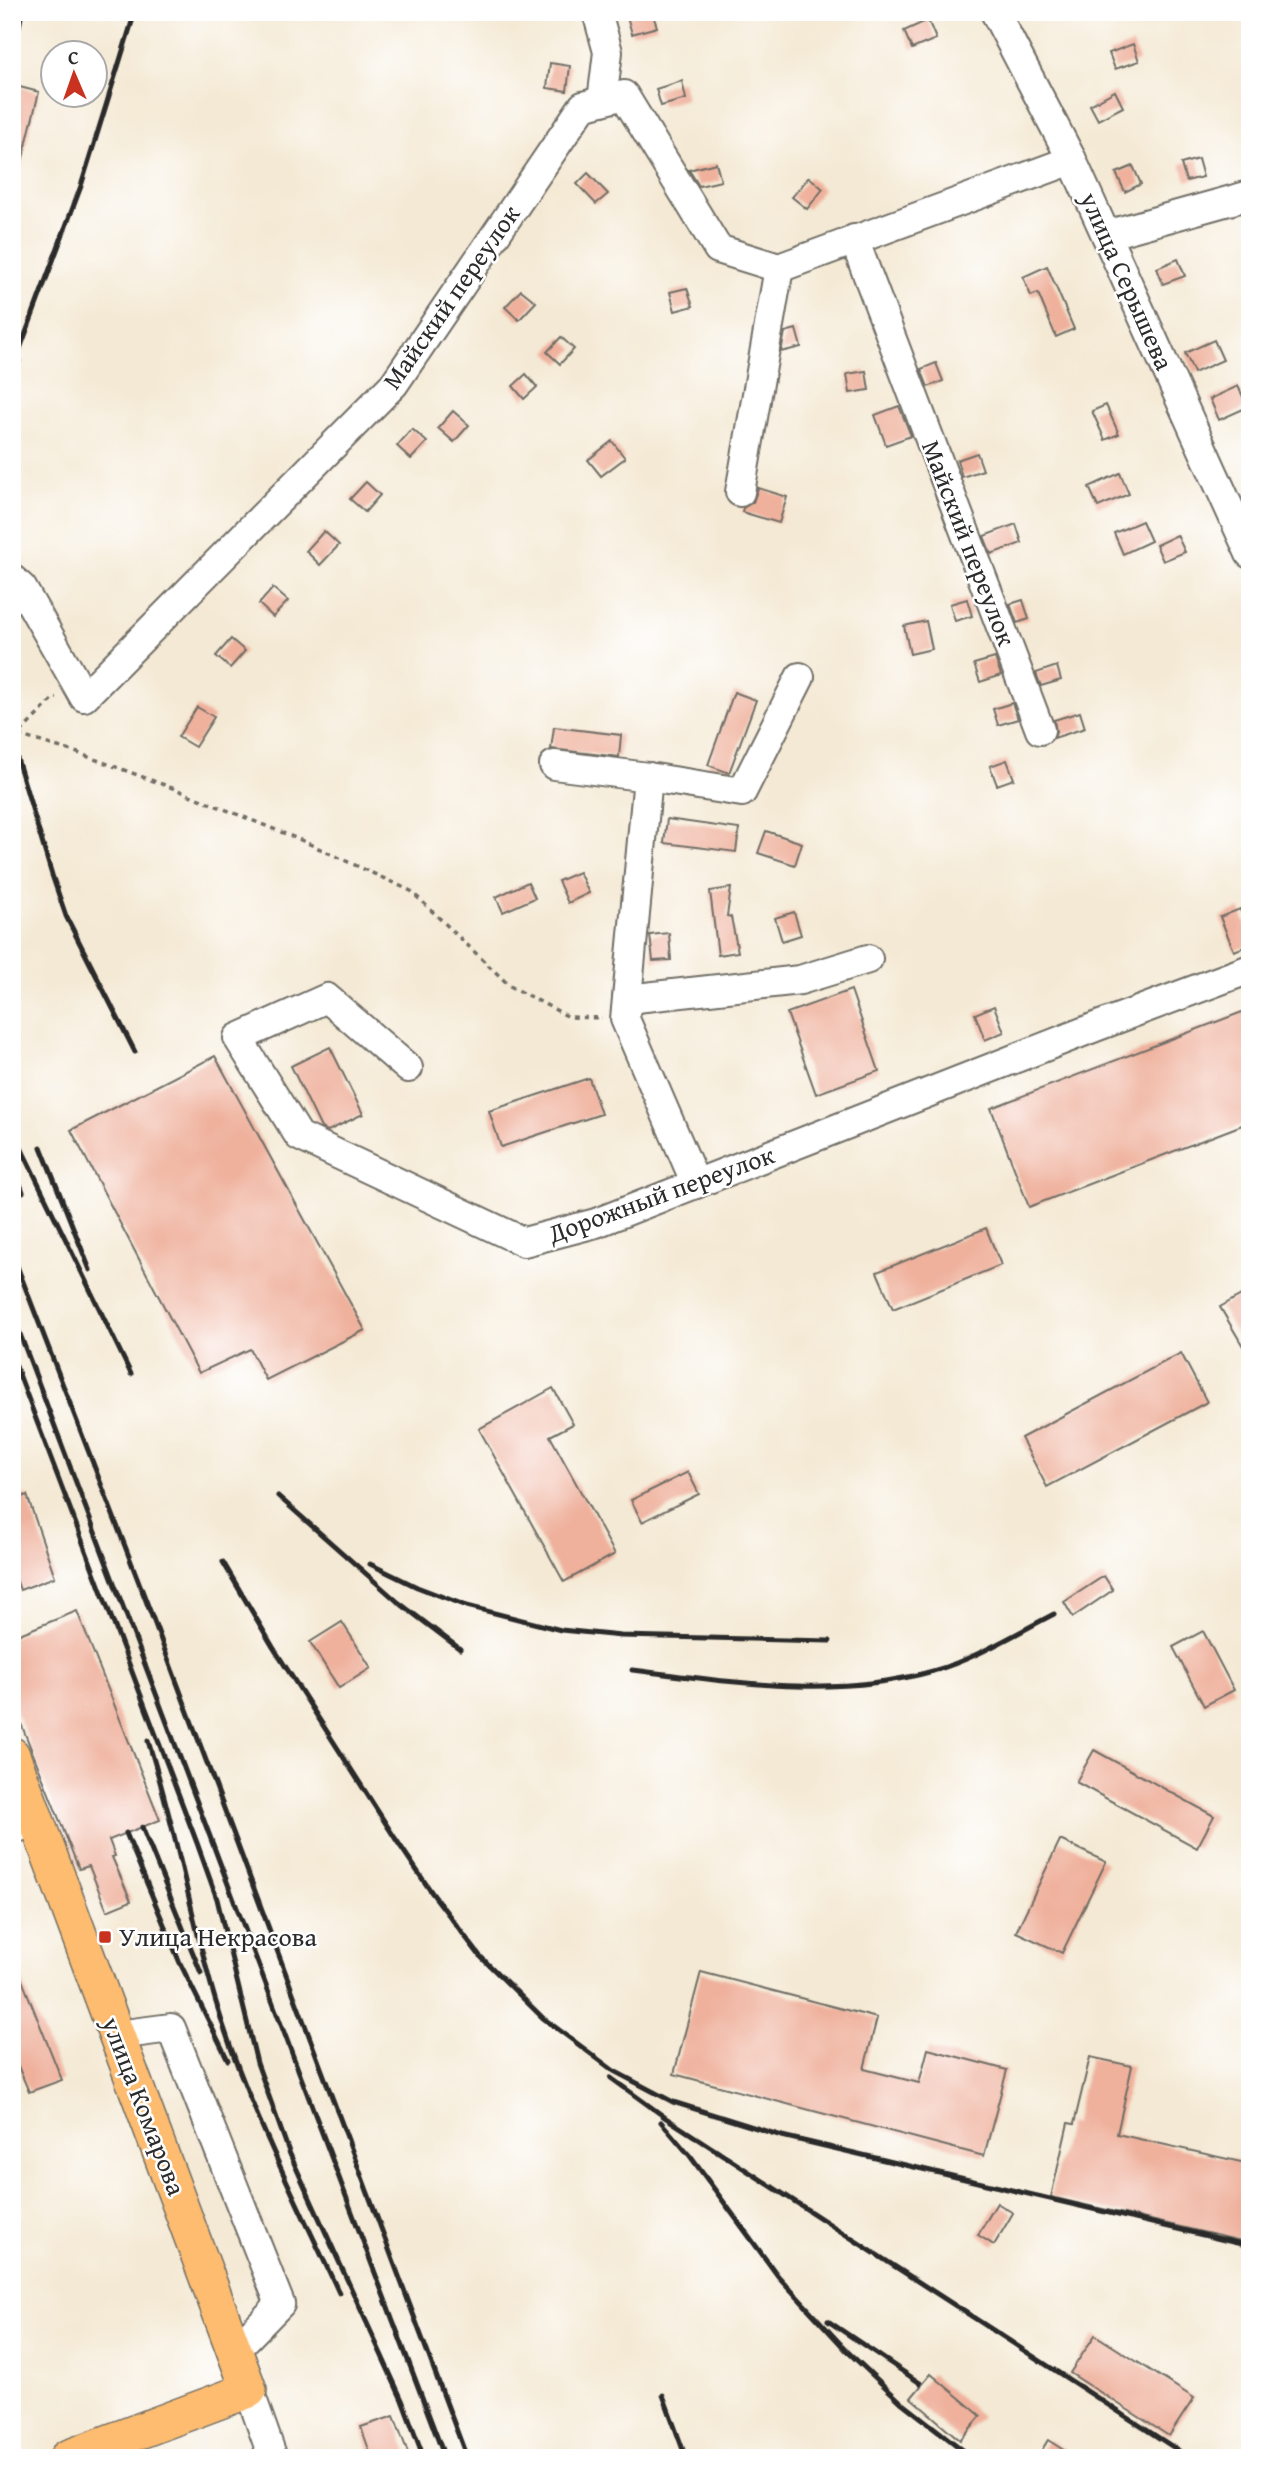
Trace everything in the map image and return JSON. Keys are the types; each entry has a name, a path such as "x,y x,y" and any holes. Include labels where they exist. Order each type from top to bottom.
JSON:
{"main road":[{"name":"улица Комарова","path":"12,1755 24,1825 117,2035 249,2390"},
{"path":"67,2458 249,2390"}],"street":[{"path":"597,12 608,51 602,101 624,95 718,249 779,268 1072,160"},
{"name":"улица Серышева","path":"995,12 1072,160 1250,554"},
{"name":"Майский переулок","path":"84,697 394,384 583,106 602,101"},
{"path":"1106,235 1250,195"},
{"name":"Майский переулок","path":"853,239 1040,730"},
{"path":"740,492 779,268"},
{"path":"12,579 22,588 84,697"},
{"path":"554,765 743,792 800,677"},
{"path":"648,777 626,1009 696,1184"},
{"path":"626,1009 800,980 868,959"},
{"name":"Дорожный переулок","path":"408,1068 327,998 238,1038 299,1136 524,1242 596,1223 1250,969"},
{"path":"117,2035 172,2028 280,2304 235,2350"},
{"name":"улица Комарова","path":"249,2390 273,2458"}],"path":[{"path":"12,737 18,735 54,698 84,697"},
{"path":"18,735 78,753 170,787 315,846 411,891 510,986 569,1017 626,1009"}],"building":[{"path":"652,12 657,27 632,34 627,16"},
{"path":"928,20 936,39 912,49 904,31"},
{"path":"1133,44 1139,61 1115,69 1109,53"},
{"path":"550,63 570,66 567,91 547,88"},
{"path":"682,81 686,99 661,106 656,89"},
{"path":"12,85 38,92 38,96 18,178 12,178"},
{"path":"1115,91 1123,107 1098,120 1090,105"},
{"path":"1198,159 1203,177 1186,181 1181,164"},
{"path":"716,163 721,181 699,186 689,170"},
{"path":"1133,166 1141,184 1125,192 1116,173"},
{"path":"588,173 608,194 596,204 577,184"},
{"path":"809,177 823,189 807,209 792,197"},
{"path":"1178,259 1185,276 1163,284 1157,268"},
{"path":"1047,266 1074,329 1056,337 1038,293 1031,296 1023,277"},
{"path":"687,288 693,306 675,311 670,292"},
{"path":"521,290 536,302 519,320 505,307"},
{"path":"796,329 801,347 781,352 785,332"},
{"path":"561,337 574,349 560,364 547,352"},
{"path":"1214,340 1223,360 1194,373 1185,353"},
{"path":"936,363 943,381 928,387 921,369"},
{"path":"866,371 869,390 850,393 847,374"},
{"path":"526,374 537,387 524,399 513,386"},
{"path":"1238,386 1248,407 1219,420 1210,399"},
{"path":"1106,405 1119,434 1105,440 1092,411"},
{"path":"899,406 911,436 886,445 875,415"},
{"path":"453,411 469,425 454,442 438,428"},
{"path":"412,429 427,442 411,459 397,446"},
{"path":"612,441 625,458 601,476 588,460"},
{"path":"977,453 983,470 962,477 957,460"},
{"path":"1120,473 1129,494 1098,507 1089,487"},
{"path":"366,482 380,495 365,512 350,499"},
{"path":"758,488 787,497 779,523 742,512 743,508 753,502"},
{"path":"1142,521 1151,541 1123,554 1114,533"},
{"path":"1016,524 1022,543 991,554 984,536"},
{"path":"324,531 339,545 320,565 306,551"},
{"path":"1177,535 1185,552 1163,561 1156,545"},
{"path":"273,588 288,601 273,617 259,604"},
{"path":"967,599 972,616 955,621 950,604"},
{"path":"1023,600 1029,619 1017,623 1010,604"},
{"path":"926,621 932,649 910,654 904,626"},
{"path":"231,639 245,651 230,668 216,656"},
{"path":"995,658 1001,675 980,682 974,664"},
{"path":"1057,666 1061,680 1041,686 1036,673"},
{"path":"734,692 756,700 729,773 708,765"},
{"path":"1012,703 1018,719 998,725 993,709"},
{"path":"197,707 214,717 195,747 178,737"},
{"path":"1080,712 1085,728 1054,738 1054,720"},
{"path":"554,727 621,735 619,757 551,749"},
{"path":"1007,760 1014,779 997,785 990,766"},
{"path":"667,819 739,829 736,852 664,843"},
{"path":"766,831 802,843 795,865 758,853"},
{"path":"579,872 589,893 568,903 558,881"},
{"path":"528,882 535,898 503,912 496,897"},
{"path":"731,888 727,916 731,917 738,952 718,955 710,891"},
{"path":"1240,909 1250,935 1250,945 1234,951 1220,917"},
{"path":"794,912 801,935 782,941 775,918"},
{"path":"669,933 671,960 653,961 650,935"},
{"path":"851,990 879,1071 816,1094 787,1013"},
{"path":"994,1006 1004,1032 985,1040 975,1014"},
{"path":"1250,1009 1250,1122 1029,1207 991,1108"},
{"path":"330,1047 363,1114 328,1131 321,1128 291,1066"},
{"path":"215,1056 365,1330 266,1380 250,1349 199,1373 71,1130"},
{"path":"589,1078 601,1114 501,1147 489,1111"},
{"path":"986,1228 1001,1265 893,1309 877,1272"},
{"path":"1250,1290 1250,1358 1220,1307"},
{"path":"1181,1353 1207,1402 1047,1487 1021,1438"},
{"path":"553,1388 573,1424 550,1436 615,1554 564,1582 479,1429"},
{"path":"688,1472 699,1494 642,1522 631,1500"},
{"path":"27,1495 55,1577 20,1590 12,1568 12,1500"},
{"path":"1104,1576 1113,1590 1073,1617 1064,1602"},
{"path":"77,1611 160,1820 109,1840 115,1856 112,1857 131,1901 107,1911 89,1866 79,1869 12,1701 12,1637"},
{"path":"342,1622 371,1668 339,1688 310,1642"},
{"path":"1203,1631 1234,1690 1204,1706 1173,1647"},
{"path":"1094,1750 1214,1816 1197,1848 1076,1782"},
{"path":"1060,1840 1106,1862 1062,1953 1016,1932"},
{"path":"12,1955 62,2080 29,2092 12,2052"},
{"path":"701,1972 877,2018 864,2069 919,2083 928,2049 1007,2070 984,2156 674,2074"},
{"path":"1090,2057 1132,2066 1117,2134 1250,2164 1250,2243 1051,2197 1068,2123 1074,2124"},
{"path":"997,2203 1013,2213 994,2245 978,2235"},
{"path":"1095,2335 1194,2398 1169,2436 1070,2373"},
{"path":"931,2374 981,2416 960,2440 911,2398"},
{"path":"394,2416 410,2458 372,2458 361,2427"},
{"path":"1048,2440 1076,2458 1037,2458"}],"railway":[{"path":"12,61 22,12"},
{"path":"12,370 81,186 135,12"},
{"path":"12,388 19,361"},
{"path":"12,742 66,916 135,1052"},
{"path":"12,1129 131,1374"},
{"path":"41,1147 90,1270"},
{"path":"12,1163 23,1192"},
{"path":"12,1253 155,1624 467,2458"},
{"path":"12,1313 445,2458"},
{"path":"12,1356 217,1899 257,2063 289,2152 402,2400 424,2458"},
{"path":"278,1496 398,1602 460,1649"},
{"path":"223,1562 273,1647 395,1838 432,1893 480,1956 543,2018 614,2071 673,2102 782,2136 1250,2246"},
{"path":"370,1564 417,1587 467,1606 561,1630 621,1636 830,1641"},
{"path":"632,1670 783,1686 859,1684 933,1671 964,1660 1054,1614"},
{"path":"148,1741 206,1967 227,2037 272,2148 339,2293"},
{"path":"142,1827 201,1973"},
{"path":"126,1833 180,1963 228,2060"},
{"path":"611,2078 666,2118 1190,2458"},
{"path":"661,2122 690,2156 778,2276 847,2351 901,2402 973,2458"},
{"path":"828,2321 920,2383"},
{"path":"663,2395 686,2458"}],"place":[{"name":"Улица Некрасова","path":"105,1937"}]}
